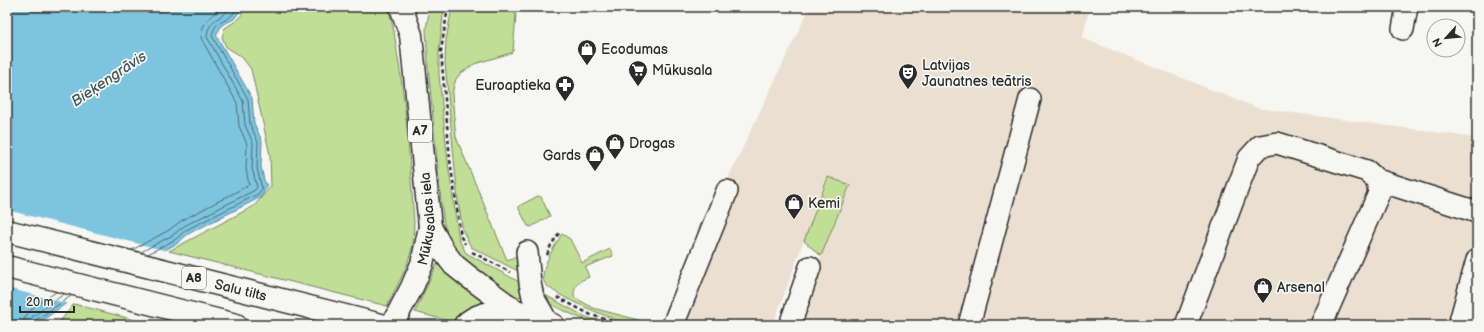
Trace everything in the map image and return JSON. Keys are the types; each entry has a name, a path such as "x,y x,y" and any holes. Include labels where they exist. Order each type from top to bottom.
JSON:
{"highway":[{"name":"Mūkusalas iela","path":"392,325 422,264 430,226 411,35 401,7"},
{"name":"Mūkusalas iela","path":"411,35 418,7"},
{"path":"430,226 444,252 454,265 514,310 551,324"},
{"name":"Salu tilts","path":"7,230 381,325"},
{"path":"7,267 236,325"},
{"path":"465,325 470,320 487,313 514,310"}],"lane":[{"path":"1403,29 1407,7"},
{"path":"969,325 1030,99"},
{"path":"1186,325 1249,158 1260,146 1277,143 1367,171 1377,180 1477,212"},
{"path":"1322,325 1379,193 1377,180"},
{"path":"673,325 727,191"},
{"path":"527,252 533,297 551,324"},
{"path":"1459,325 1477,260"},
{"path":"790,325 810,267"}],"path":[{"path":"448,7 441,51 450,160 461,237 468,250 590,315 626,325"}],"shaded area":[{"path":"810,7 1090,7 1082,38 1257,108 1477,138 1477,325 819,325 796,318 850,185 827,177 773,325 710,325 665,310"}],"green space":[{"path":"246,7 387,7 394,32 404,99 414,222 413,245 406,268 387,306 169,251 254,206 271,186 270,155 251,69 241,56 226,47 222,37 225,28 239,19"},
{"path":"430,7 444,7 439,52 439,75 448,163 459,240 466,253 521,283 522,295 520,297 501,287 462,258 456,252 450,241 444,224 428,66 426,29"},
{"path":"452,7 511,7 516,15 513,51 511,53 474,64 460,74 456,79 452,95 456,137 507,260 517,256 520,272 471,247 463,231 458,201 445,63 446,40"},
{"path":"828,177 850,185 821,256 804,241"},
{"path":"538,196 541,197 550,216 531,227 528,226 519,209 519,206"},
{"path":"562,234 570,239 582,263 610,249 613,256 585,267 589,277 577,284 574,297 593,308 657,325 635,325 615,319 571,301 549,287 544,282 544,271 548,258"},
{"path":"437,264 461,286 485,303 464,315 456,323 415,312"},
{"path":"543,294 586,317 613,325 600,325 580,318 554,306"},
{"path":"74,304 154,325 57,325"}],"water":[{"name":"Bieķengrāvis","path":"7,7 243,7 234,19 222,25 216,35 252,98 254,123 262,141 261,167 267,186 261,197 188,234 178,243 68,302 36,325 7,325"}],"pier":[{"path":"7,210 167,251 69,304 7,288"}],"place":[{"name":"Ecodumas","path":"587,66"},
{"name":"Mūkusala","path":"638,87"},
{"name":"Latvijas Jaunatnes teātris","path":"908,90"},
{"name":"Euroaptieka","path":"565,102"},
{"name":"Drogas","path":"615,160"},
{"name":"Gards","path":"595,172"},
{"name":"Kemi","path":"794,220"},
{"name":"Arsenal","path":"1263,304"}]}
